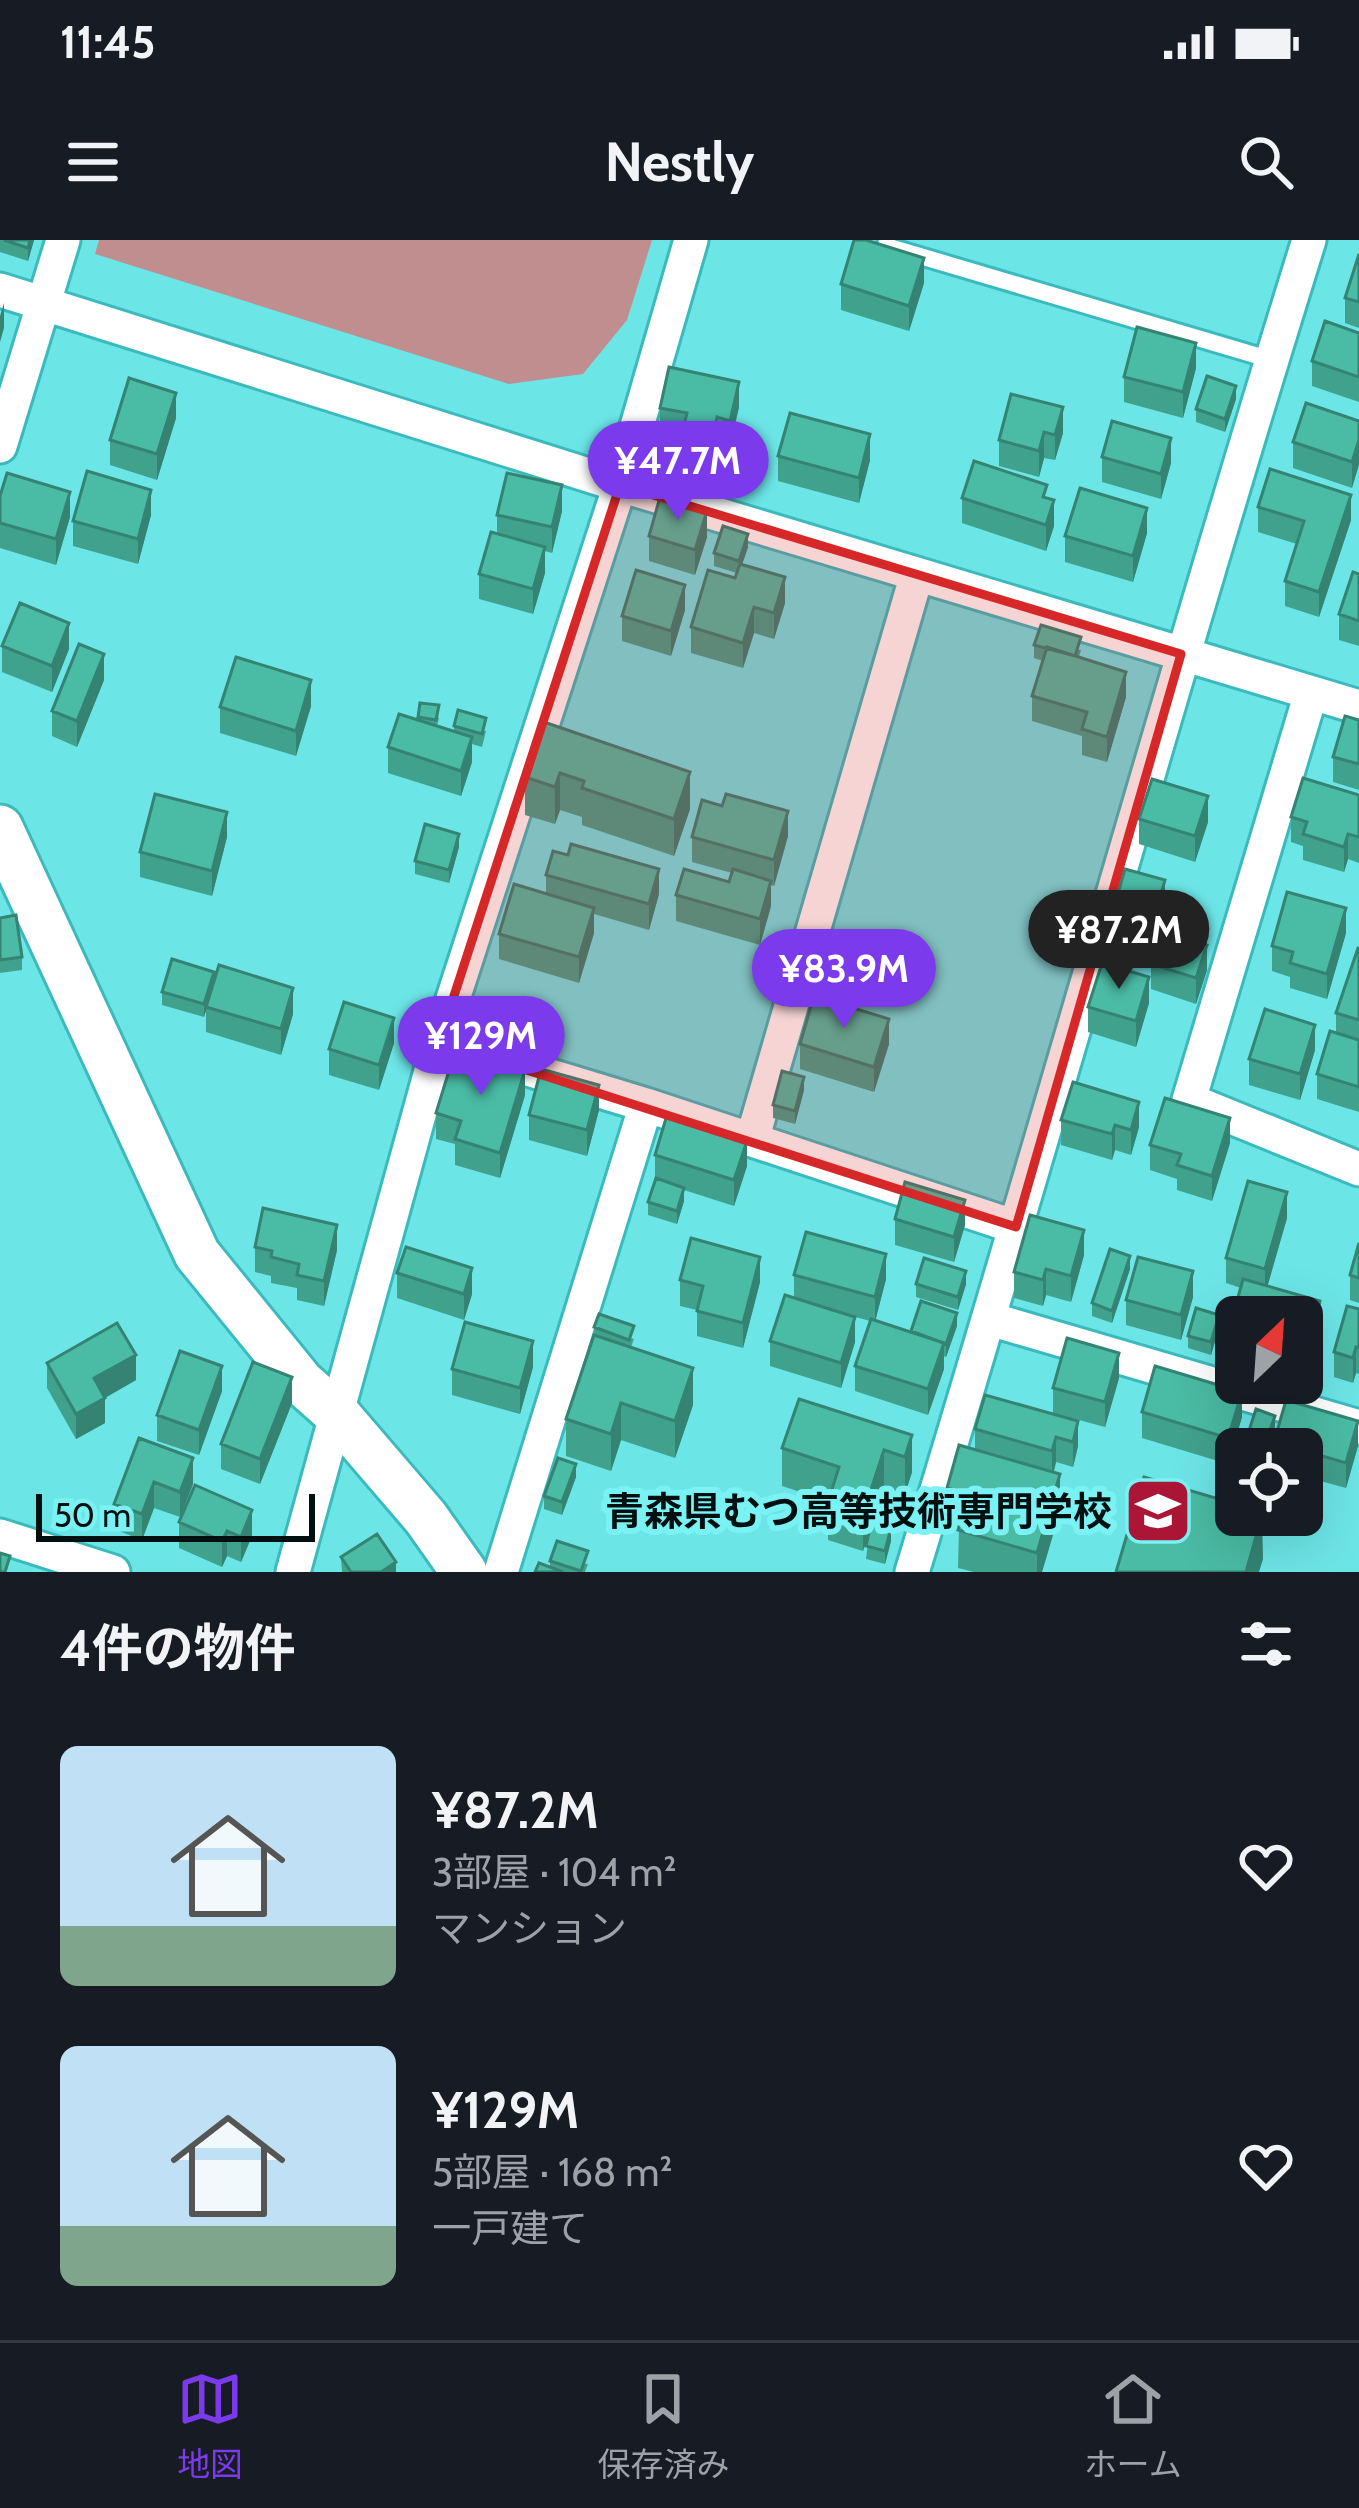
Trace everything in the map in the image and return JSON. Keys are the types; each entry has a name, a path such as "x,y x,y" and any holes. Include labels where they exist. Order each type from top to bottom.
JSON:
{"street":[{"path":"0,446 63,240"},
{"path":"293,1572 439,1042 620,485 691,240"},
{"path":"912,1572 990,1319 1181,654 1309,240"},
{"path":"0,290 620,485 1359,707"},
{"path":"752,1140 917,574"},
{"path":"1311,693 1190,1100 1359,1169"},
{"path":"0,828 197,1254 302,1382 336,1413 425,1518 464,1572"},
{"path":"439,1042 1016,1227"},
{"path":"501,1572 646,1105"},
{"path":"990,1319 1359,1427"},
{"path":"0,1536 113,1572"}],"lane":[{"path":"887,240 886,246 1272,360"}],"highlighted area":[{"path":"620,485 1181,654 1016,1227 439,1042"}],"shaded area":[{"path":"99,240 652,240 627,320 583,374 509,384 95,254"}],"building":[{"path":"4,240 30,240 28,248"},
{"path":"854,240 924,258 909,306 841,284"},
{"path":"1359,254 1359,302 1345,298"},
{"path":"1325,321 1359,333 1359,377 1312,361"},
{"path":"1137,327 1196,343 1183,392 1124,377"},
{"path":"669,367 739,382 730,421 717,417 714,431 684,425 687,413 660,408"},
{"path":"1207,376 1236,386 1225,419 1196,409"},
{"path":"129,378 176,393 157,454 110,440"},
{"path":"1011,394 1063,407 1055,435 1044,432 1039,451 999,440"},
{"path":"1306,403 1359,421 1352,462 1293,442"},
{"path":"790,413 870,434 859,478 778,456"},
{"path":"1112,421 1171,438 1161,474 1102,457"},
{"path":"974,461 1047,485 1043,497 1054,500 1046,525 962,498"},
{"path":"1270,469 1351,495 1319,592 1285,581 1304,521 1258,507"},
{"path":"87,471 151,490 138,539 73,521"},
{"path":"7,473 70,492 56,539 0,523 0,496"},
{"path":"507,473 562,485 552,527 497,515"},
{"path":"1080,488 1147,508 1133,556 1065,536"},
{"path":"660,497 707,511 695,550 649,536"},
{"path":"723,526 748,534 739,561 714,553"},
{"path":"491,532 545,547 533,589 479,574"},
{"path":"740,564 785,577 774,613 754,607 743,643 691,627 708,570 735,578"},
{"path":"636,570 685,585 671,631 622,616"},
{"path":"1353,572 1359,574 1359,621 1339,614"},
{"path":"20,603 69,623 52,666 2,646"},
{"path":"1041,625 1081,637 1075,656 1034,645"},
{"path":"79,644 104,654 77,721 52,711"},
{"path":"1047,647 1126,672 1107,737 1082,729 1087,712 1032,696"},
{"path":"236,657 311,680 296,731 220,707"},
{"path":"420,703 439,705 436,720 418,717"},
{"path":"458,710 486,718 482,734 454,726"},
{"path":"399,714 472,737 461,771 388,747"},
{"path":"1345,716 1359,720 1359,764 1333,757"},
{"path":"544,722 690,772 674,819 582,788 584,781 560,773 555,787 525,777"},
{"path":"1303,778 1359,795 1359,837 1348,834 1344,847 1303,834 1307,822 1291,817"},
{"path":"1152,779 1208,796 1195,836 1139,819"},
{"path":"155,794 227,812 212,871 140,852"},
{"path":"726,794 788,811 774,860 692,837 702,800 722,806"},
{"path":"425,824 459,834 449,870 415,861"},
{"path":"571,844 659,869 649,904 546,875 553,851 568,855"},
{"path":"684,869 729,882 733,869 771,881 760,919 676,895"},
{"path":"1125,869 1165,880 1151,929 1111,918"},
{"path":"514,884 594,908 579,957 499,934"},
{"path":"1287,892 1346,908 1327,974 1290,963 1293,952 1272,946"},
{"path":"16,915 22,957 0,960 0,918"},
{"path":"1161,931 1207,945 1196,978 1151,964"},
{"path":"1359,948 1359,1020 1336,1013"},
{"path":"172,959 214,972 204,1004 162,992"},
{"path":"1102,963 1149,977 1136,1021 1088,1007"},
{"path":"219,965 293,988 281,1029 206,1007"},
{"path":"814,996 889,1019 874,1067 800,1044"},
{"path":"344,1002 394,1018 379,1065 329,1049"},
{"path":"1265,1009 1315,1025 1300,1074 1249,1059"},
{"path":"1330,1031 1359,1040 1359,1087 1317,1074"},
{"path":"456,1048 525,1070 500,1153 455,1139 461,1121 436,1113"},
{"path":"541,1069 599,1085 587,1130 529,1115"},
{"path":"782,1071 804,1077 795,1111 773,1105"},
{"path":"1073,1082 1139,1102 1131,1130 1115,1125 1112,1134 1061,1120"},
{"path":"1165,1098 1230,1118 1212,1176 1177,1165 1181,1154 1150,1145"},
{"path":"667,1115 747,1141 734,1180 655,1155"},
{"path":"656,1178 684,1188 677,1211 648,1202"},
{"path":"1248,1181 1287,1192 1265,1269 1226,1258"},
{"path":"905,1182 965,1200 954,1237 895,1219"},
{"path":"263,1208 337,1225 324,1281 297,1275 299,1264 255,1247"},
{"path":"1030,1215 1084,1230 1071,1276 1046,1269 1043,1280 1014,1272"},
{"path":"806,1232 886,1254 875,1297 794,1275"},
{"path":"691,1238 760,1257 743,1323 697,1311 703,1286 680,1280"},
{"path":"1359,1243 1359,1278 1350,1275"},
{"path":"406,1247 472,1268 464,1294 397,1273"},
{"path":"1110,1249 1130,1256 1112,1311 1092,1303"},
{"path":"1138,1257 1193,1271 1181,1315 1126,1300"},
{"path":"924,1258 966,1271 958,1297 916,1284"},
{"path":"1243,1279 1302,1296 1238,1296"},
{"path":"785,1295 855,1317 841,1363 770,1341"},
{"path":"921,1301 957,1313 946,1344 911,1331"},
{"path":"1347,1306 1359,1309 1359,1348 1353,1358 1334,1352"},
{"path":"1196,1308 1215,1314 1211,1342 1188,1336"},
{"path":"599,1314 634,1326 629,1340 594,1327"},
{"path":"871,1319 944,1343 928,1389 855,1366"},
{"path":"465,1322 533,1341 520,1388 452,1369"},
{"path":"117,1323 136,1355 94,1378 105,1398 76,1414 47,1363"},
{"path":"594,1335 693,1368 675,1421 621,1403 611,1434 566,1419"},
{"path":"1067,1338 1119,1353 1105,1402 1053,1388"},
{"path":"180,1351 222,1366 199,1430 157,1415"},
{"path":"253,1362 292,1377 260,1459 221,1444"},
{"path":"1155,1366 1215,1384 1215,1404 1238,1404 1231,1428 1215,1428 1215,1434 1142,1412"},
{"path":"985,1395 1078,1421 1073,1442 1056,1437 1052,1451 975,1429"},
{"path":"799,1399 912,1435 905,1457 884,1450 863,1514 828,1502 839,1467 782,1448"},
{"path":"1285,1404 1358,1421 1346,1463 1323,1456 1323,1428 1278,1428"},
{"path":"1256,1409 1275,1416 1271,1428 1250,1428"},
{"path":"139,1438 193,1458 180,1492 154,1482 142,1514 114,1504"},
{"path":"959,1445 1060,1474 1037,1553 958,1530 969,1494 947,1488"},
{"path":"558,1458 576,1464 562,1502 544,1496"},
{"path":"1144,1477 1215,1498 1215,1536 1256,1536 1246,1572 1116,1572"},
{"path":"195,1485 252,1510 241,1537 227,1531 222,1541 179,1522"},
{"path":"871,1523 891,1528 885,1551 866,1546"},
{"path":"377,1534 396,1562 381,1572 351,1572 341,1557"},
{"path":"557,1541 588,1551 581,1571 550,1561"},
{"path":"0,1553 10,1556 5,1572 0,1572"},
{"path":"539,1563 563,1572 535,1572"}],"place":[{"name":"青森県むつ高等技術専門学校","path":"1158,1511"}]}
